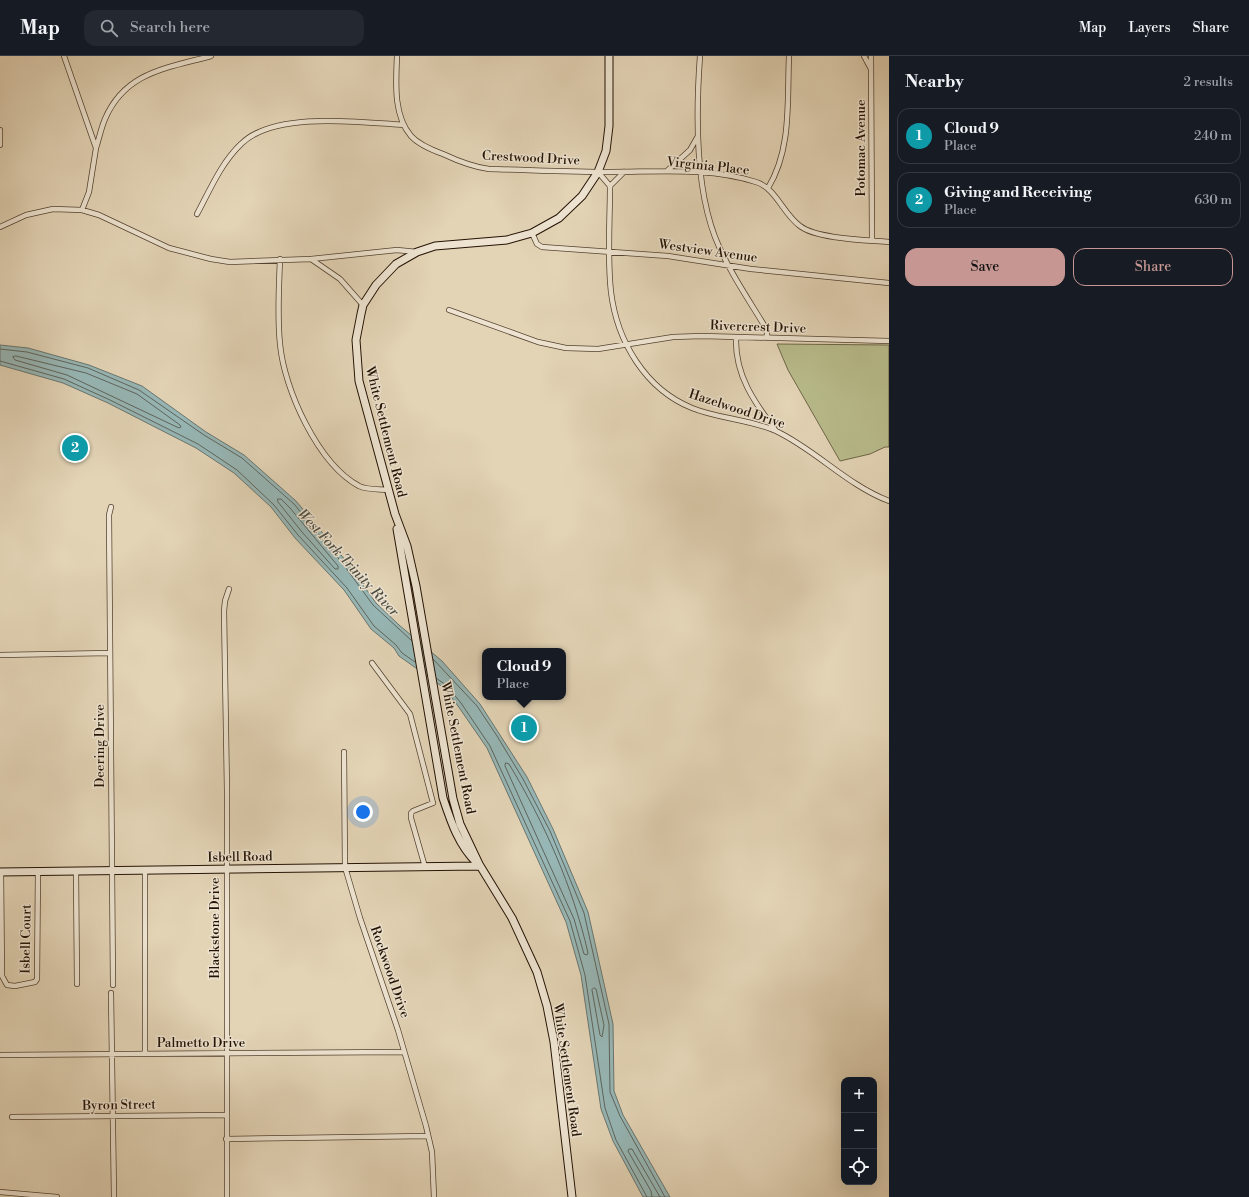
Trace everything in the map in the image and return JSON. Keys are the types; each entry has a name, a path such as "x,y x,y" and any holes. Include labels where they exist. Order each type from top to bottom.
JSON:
{"main road":[{"name":"White Settlement Road","path":"480,866 467,854 452,823 443,798 395,514 359,381 356,360 356,340 363,305 376,285 396,264 417,252 442,245 507,240 532,232 560,218 582,196 598,172 606,151 609,126 609,56"},
{"name":"White Settlement Road","path":"395,514 407,546 422,620 453,799 458,817 480,866 525,945 537,972 547,1006 554,1042 572,1197"},
{"name":"Isbell Road","path":"0,872 480,866"}],"street":[{"path":"64,56 96,148"},
{"path":"82,210 89,192 96,148 106,118 116,100 136,80 150,72 211,56"},
{"name":"Crestwood Drive","path":"397,56 396,88 399,108 404,125 411,136 420,143 474,167 489,169 598,172"},
{"path":"700,56 698,136 701,174 708,213 716,237 729,266 767,330 768,338"},
{"path":"768,188 775,177 785,138 788,56"},
{"path":"864,56 871,70"},
{"name":"Potomac Avenue","path":"871,56 872,240"},
{"path":"197,214 227,160 248,139 268,129 288,124 320,120 404,125"},
{"path":"0,130 0,145"},
{"path":"667,172 690,150 698,136"},
{"path":"598,172 610,186 624,172"},
{"name":"Virginia Place","path":"598,172 667,172 701,174 757,182 768,188 796,222 810,232 889,242"},
{"name":"Hazelwood Drive","path":"610,186 611,291 615,312 627,345 638,365 651,381 674,399 706,412 776,431 810,451 863,489 889,501"},
{"path":"0,227 26,215 53,209 82,210 99,215 169,248 193,255 230,262 311,259 397,250 417,252"},
{"name":"Westview Avenue","path":"532,232 538,244 542,247 610,251 690,259 729,266 889,283"},
{"path":"280,259 280,345 291,392 310,432 335,468 360,487 389,490"},
{"path":"311,259 340,279 363,305"},
{"name":"Rivercrest Drive","path":"449,310 538,342 566,348 598,349 674,337 702,336 889,341"},
{"path":"736,338 736,351 739,370 746,387 755,403 776,431"},
{"name":"Deering Drive","path":"111,507 109,515 113,985"},
{"name":"Blackstone Drive","path":"227,1197 224,611 225,601 229,589"},
{"path":"0,654 110,653"},
{"path":"372,663 410,714 422,754 432,803 413,811 411,813 411,818 425,867"},
{"name":"Rockwood Drive","path":"344,752 345,868 360,918 398,1030 428,1136 432,1152 434,1197"},
{"path":"145,870 145,1054"},
{"name":"Isbell Court","path":"0,872 2,976 7,985 15,986 35,982 38,979 38,871"},
{"path":"76,871 76,984"},
{"path":"111,993 114,1197"},
{"name":"Palmetto Drive","path":"0,1055 403,1052"},
{"name":"Byron Street","path":"12,1117 226,1115"},
{"path":"226,1139 428,1136"},
{"path":"0,1192 57,1197"}],"green space":[{"path":"777,344 889,345 889,447 885,447 870,454 840,461 788,370"}],"water":[{"path":"0,345 28,348 89,365 142,386 206,432 244,455 296,501 346,561 376,603 399,625 442,661 480,704 527,777 553,829 588,912 613,1024 614,1091 623,1115 670,1197 643,1197 613,1141 601,1109 581,975 566,922 487,748 444,688 399,656 394,648 371,629 344,590 295,538 271,507 234,473 196,448 108,403 63,383 0,365"}],"place":[{"name":"Giving and Receiving","path":"75,448"},
{"name":"Cloud 9","path":"524,728"}],"water label":[{"name":"West Fork Trinity River","path":"348,563"}]}
